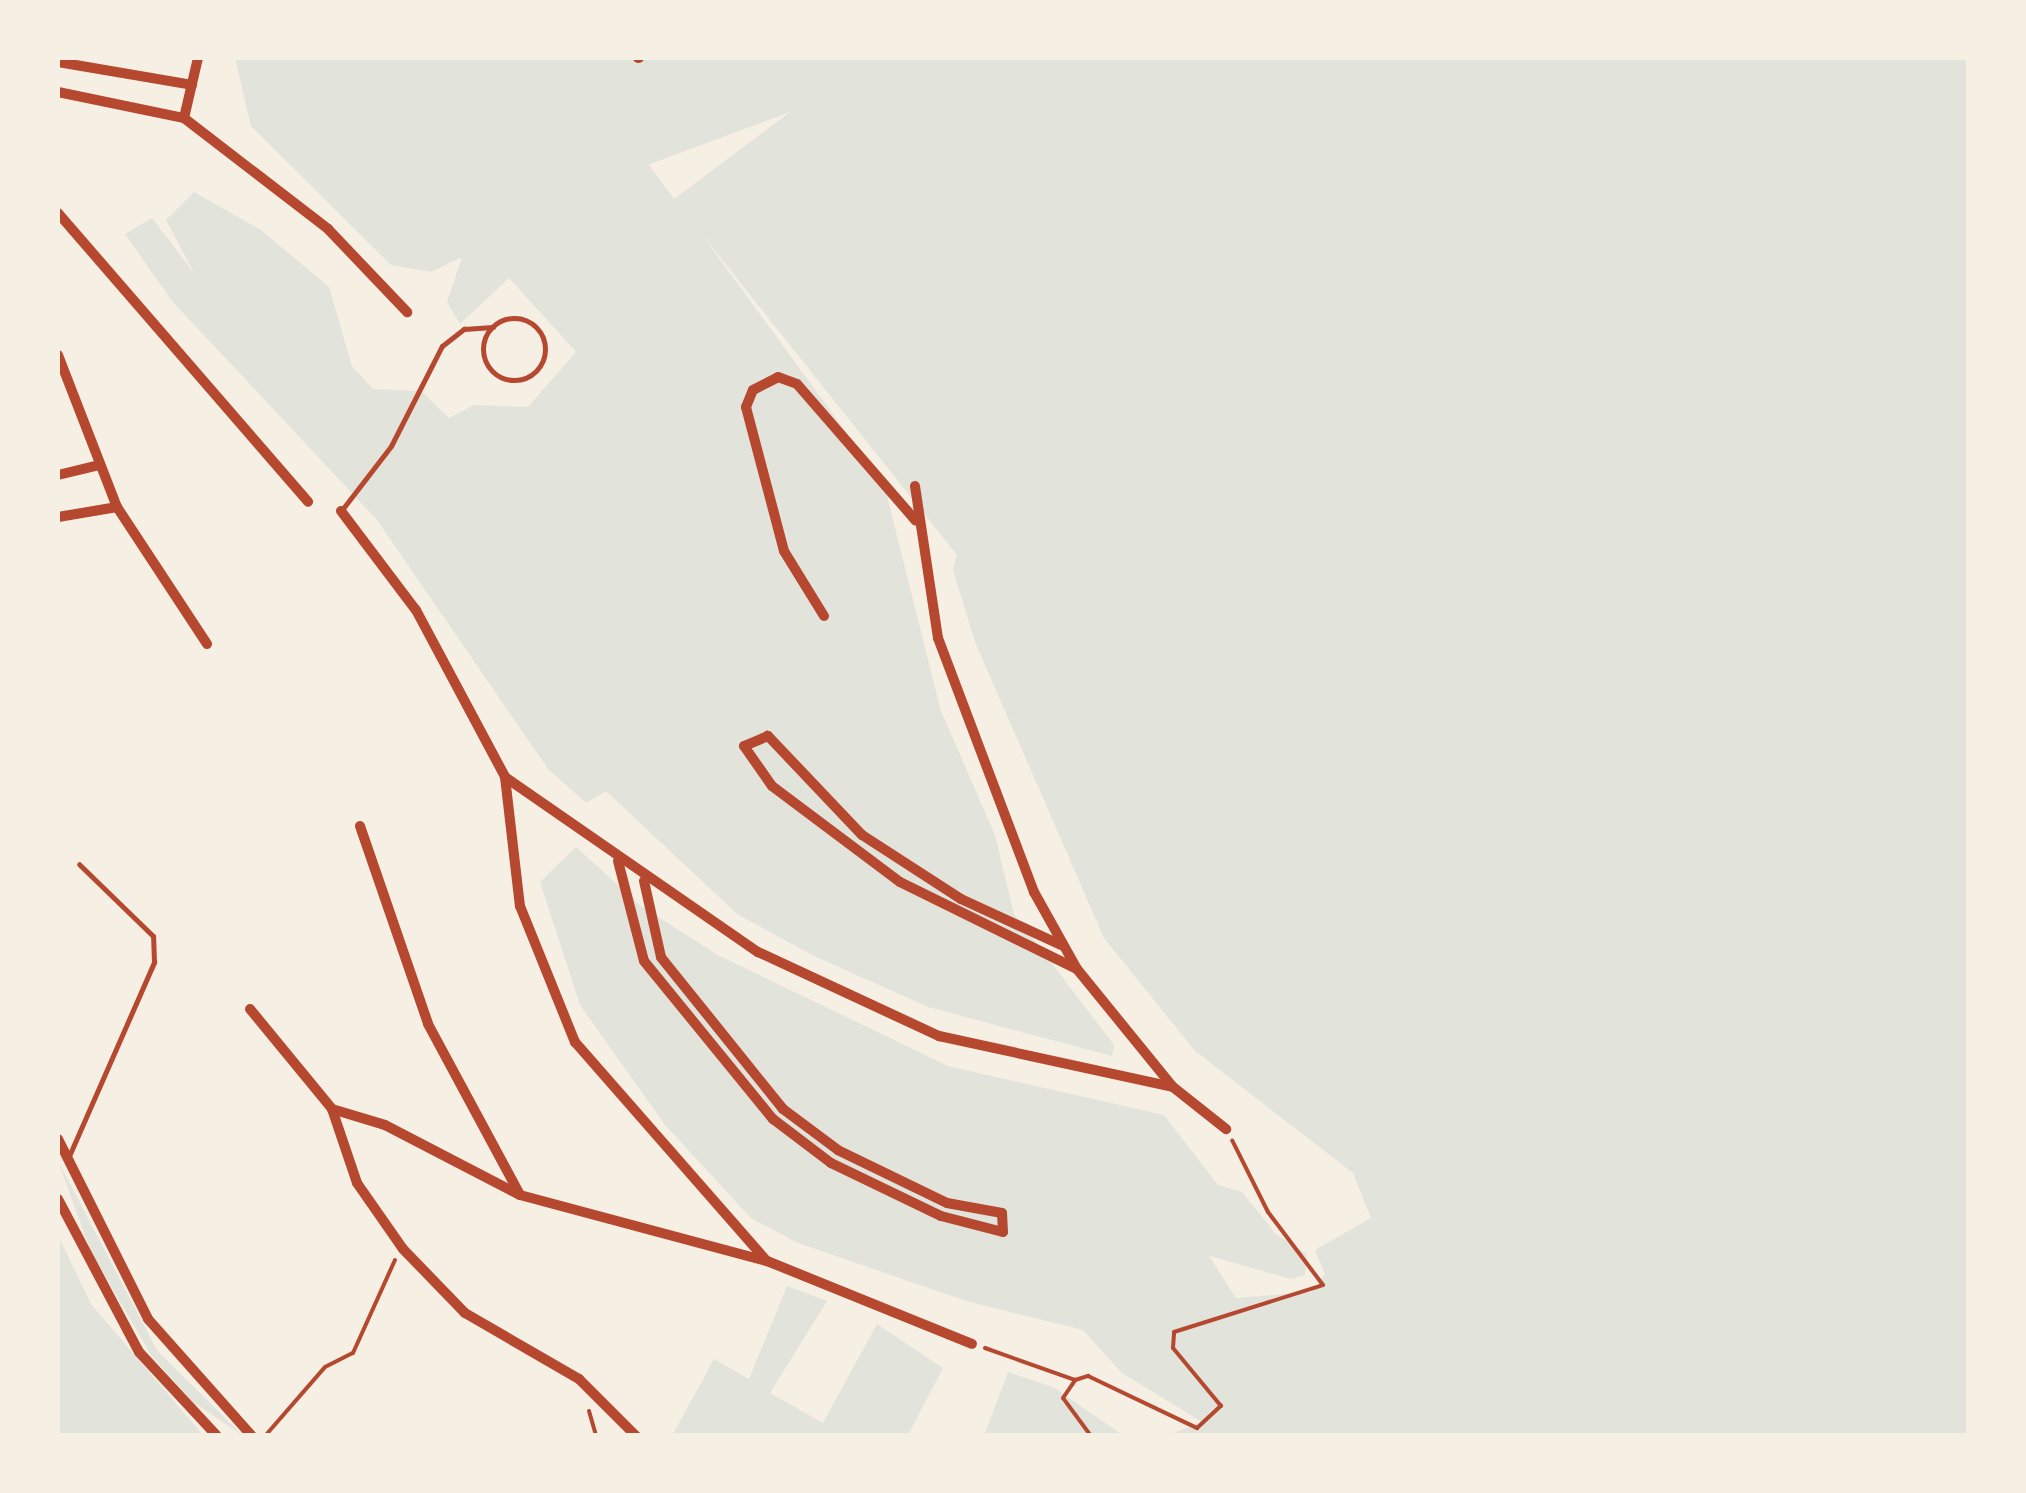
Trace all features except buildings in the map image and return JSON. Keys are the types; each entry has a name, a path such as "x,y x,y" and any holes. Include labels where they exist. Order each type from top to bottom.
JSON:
{"street":[{"path":"184,118 198,58"},
{"path":"58,62 192,85"},
{"path":"58,92 184,118 328,229 407,312"},
{"path":"58,213 308,502"},
{"path":"58,355 117,507 207,644"},
{"path":"824,616 784,550 746,407 754,390 778,377 797,384 917,522"},
{"path":"58,475 100,465"},
{"path":"915,486 917,522 944,654 1061,946 1172,1087 1226,1130"},
{"path":"58,517 117,507"},
{"path":"341,511 416,610 505,778 520,906 559,1014 604,1084 767,1261"},
{"path":"1061,946 960,900 862,835 768,736 744,746 784,796 900,882 990,934 1077,969"},
{"path":"505,778 644,881 758,952 939,1036 1172,1087"},
{"path":"360,826 428,1024 520,1195"},
{"path":"618,861 644,961 773,1119 831,1163 941,1216 1006,1229 1002,1213 946,1203 838,1150 783,1109 661,957 644,881"},
{"path":"250,1009 332,1109 358,1184 403,1249 465,1314 579,1379 636,1436"},
{"path":"332,1109 385,1125 520,1195 767,1261 972,1344"},
{"path":"58,1139 148,1319 252,1436"},
{"path":"58,1199 139,1352 217,1436"}],"lane":[{"path":"341,511 390,446 442,346 464,329 493,327 510,319 537,328 545,355 535,372 518,380 492,370 484,344 493,327"},
{"path":"68,1158 154,962 153,936 79,864"}],"path":[{"path":"972,1344 1075,1380 1088,1376 1197,1428 1221,1406 1173,1348 1174,1332 1323,1285 1268,1212 1226,1130"},
{"path":"265,1436 325,1368 352,1353 403,1249"},
{"path":"1075,1380 1063,1398 1092,1436"}],"shaded area":[{"path":"235,58 1968,58 1968,1435 1168,1435 1202,1422 1122,1373 1083,1330 966,1301 798,1243 751,1218 665,1125 580,1005 540,882 576,847 641,906 718,955 948,1066 1164,1115 1218,1185 1242,1192 1276,1234 1307,1254 1305,1275 1291,1279 1209,1256 1236,1298 1311,1292 1325,1274 1315,1250 1371,1218 1353,1173 1195,1051 1104,938 975,642 953,570 957,555 700,232 884,484 941,711 995,835 1014,914 1114,1045 1112,1056 928,1007 814,956 737,914 606,791 586,803 548,769 377,520 172,301 125,234 152,218 194,273 166,220 194,192 261,230 329,287 352,366 373,389 421,391 449,418 474,405 528,407 576,352 509,278 460,324 447,302 462,257 431,272 391,265 251,126","holes":["790,112 674,199 650,164"]},
{"path":"58,1161 157,1350 242,1435 193,1402 151,1355 91,1252"},
{"path":"58,1235 91,1304 203,1435 58,1435"},
{"path":"787,1286 827,1301 770,1393 823,1423 877,1324 943,1368 908,1435 673,1434 714,1359 749,1379"},
{"path":"1008,1372 1053,1387 1123,1435 984,1436"}]}
